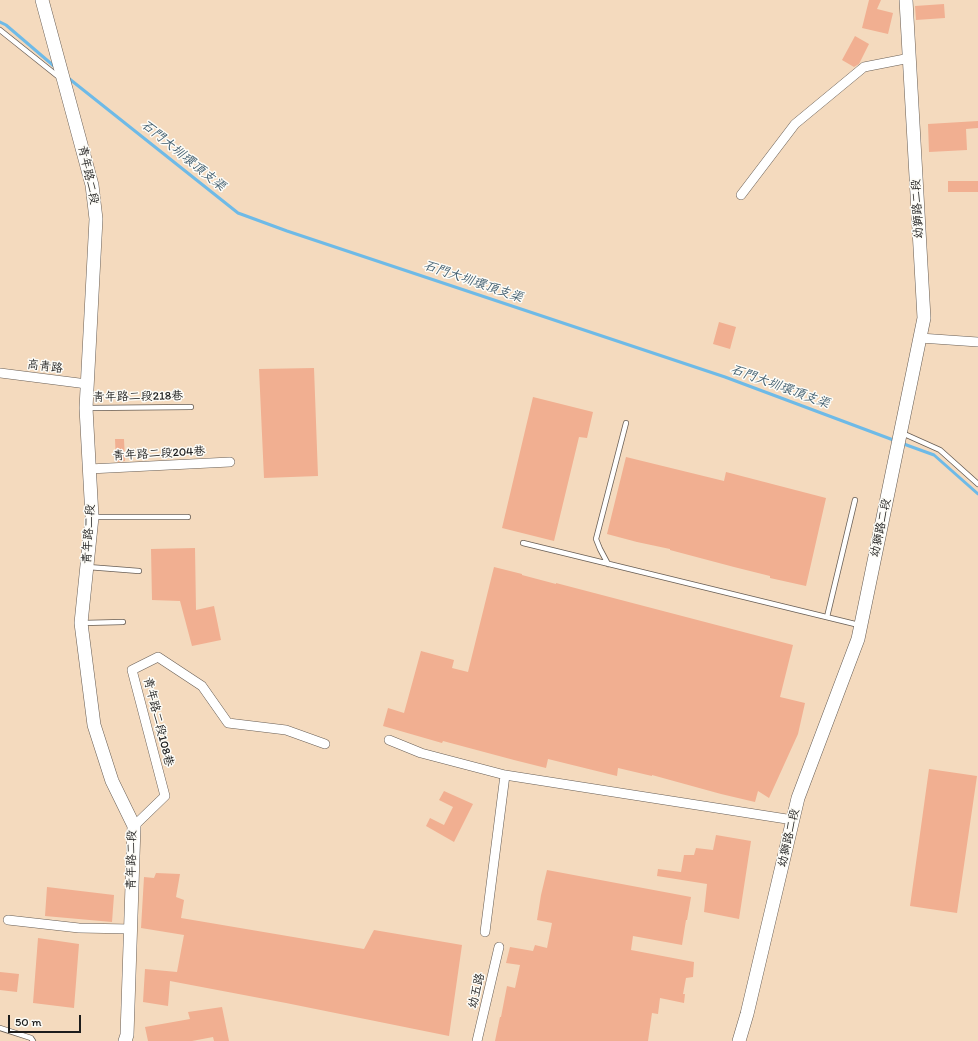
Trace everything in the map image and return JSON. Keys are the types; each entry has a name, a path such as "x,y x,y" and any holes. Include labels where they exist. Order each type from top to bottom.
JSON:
{"street":[{"name":"青年路二段","path":"42,0 92,185 96,220 86,408 92,517 81,623 94,725 112,781 134,826 127,1035 125,1041"},
{"name":"幼獅路二段","path":"739,1041 747,1014 798,798 858,639 924,318 906,0"},
{"path":"741,195 795,124 864,67 910,58"},
{"path":"920,338 978,342"},
{"name":"高青路","path":"0,373 87,384"},
{"name":"青年路二段204巷","path":"89,469 230,462"},
{"name":"青年路二段108巷","path":"134,826 164,796 132,670 158,657 202,686 228,723 286,730 325,744"},
{"path":"389,740 421,752 505,775 793,820"},
{"path":"485,932 505,775"},
{"path":"8,920 79,928 130,929"},
{"name":"幼五路","path":"477,1041 499,947"}],"lane":[{"path":"0,30 65,82"},
{"name":"青年路二段218巷","path":"86,408 190,406"},
{"path":"608,564 596,539 626,423"},
{"path":"900,432 940,450 978,484"},
{"path":"827,617 855,500"},
{"path":"92,517 188,516"},
{"path":"523,543 861,625"},
{"path":"87,567 139,571"},
{"path":"81,623 123,622"},
{"path":"0,1028 31,1038 33,1041"}],"building":[{"path":"869,0 881,0 877,9 893,13 888,34 862,28"},
{"path":"944,4 945,18 916,20 915,6"},
{"path":"855,36 869,44 859,64 854,67 842,60"},
{"path":"978,121 978,128 966,129 967,150 929,152 928,124"},
{"path":"948,181 978,181 978,192 948,192"},
{"path":"719,322 736,327 730,349 713,344"},
{"path":"314,368 318,476 264,478 259,369"},
{"path":"533,397 593,412 587,438 579,437 554,541 502,528"},
{"path":"115,439 124,439 125,461 116,462"},
{"path":"626,457 724,481 726,472 826,498 806,586 770,578 770,576 670,549 607,534"},
{"path":"195,548 196,610 214,606 221,640 192,646 180,601 152,600 151,549"},
{"path":"494,567 793,645 780,697 805,703 798,734 769,798 758,791 755,802 652,775 618,768 617,776 548,759 546,768 443,741 442,743 383,726 388,708 404,713 421,651 454,660 452,668 468,672"},
{"path":"929,769 977,776 957,913 910,906"},
{"path":"444,791 473,804 454,842 426,826 430,818 444,825 453,807 439,800"},
{"path":"716,835 751,841 739,919 704,912 707,884 657,876 658,869 681,872 684,855 694,855 696,848 713,850"},
{"path":"547,870 691,897 682,945 633,936 631,950 694,962 693,977 686,978 683,994 685,994 684,1003 660,998 658,1014 652,1013 648,1041 495,1041 507,986 515,988 520,965 506,963 510,947 533,951 535,945 547,948 552,923 537,920"},
{"path":"156,873 180,874 176,897 184,900 181,918 364,949 374,930 462,945 449,1036 170,981 168,1006 143,1002 145,969 177,972 184,935 141,928 144,877 154,878"},
{"path":"47,887 114,895 112,922 45,916"},
{"path":"38,938 79,944 74,1008 33,1003"},
{"path":"0,972 19,974 17,992 0,990"},
{"path":"222,1007 229,1041 214,1041 213,1037 192,1041 148,1041 145,1027 190,1019 188,1012"}],"waterway":[{"name":"石門大圳環頂支渠","path":"0,22 6,25 55,67"},
{"name":"石門大圳環頂支渠","path":"67,77 238,213 287,231 725,377 896,441"},
{"name":"石門大圳環頂支渠","path":"901,443 934,455 978,494"}]}
